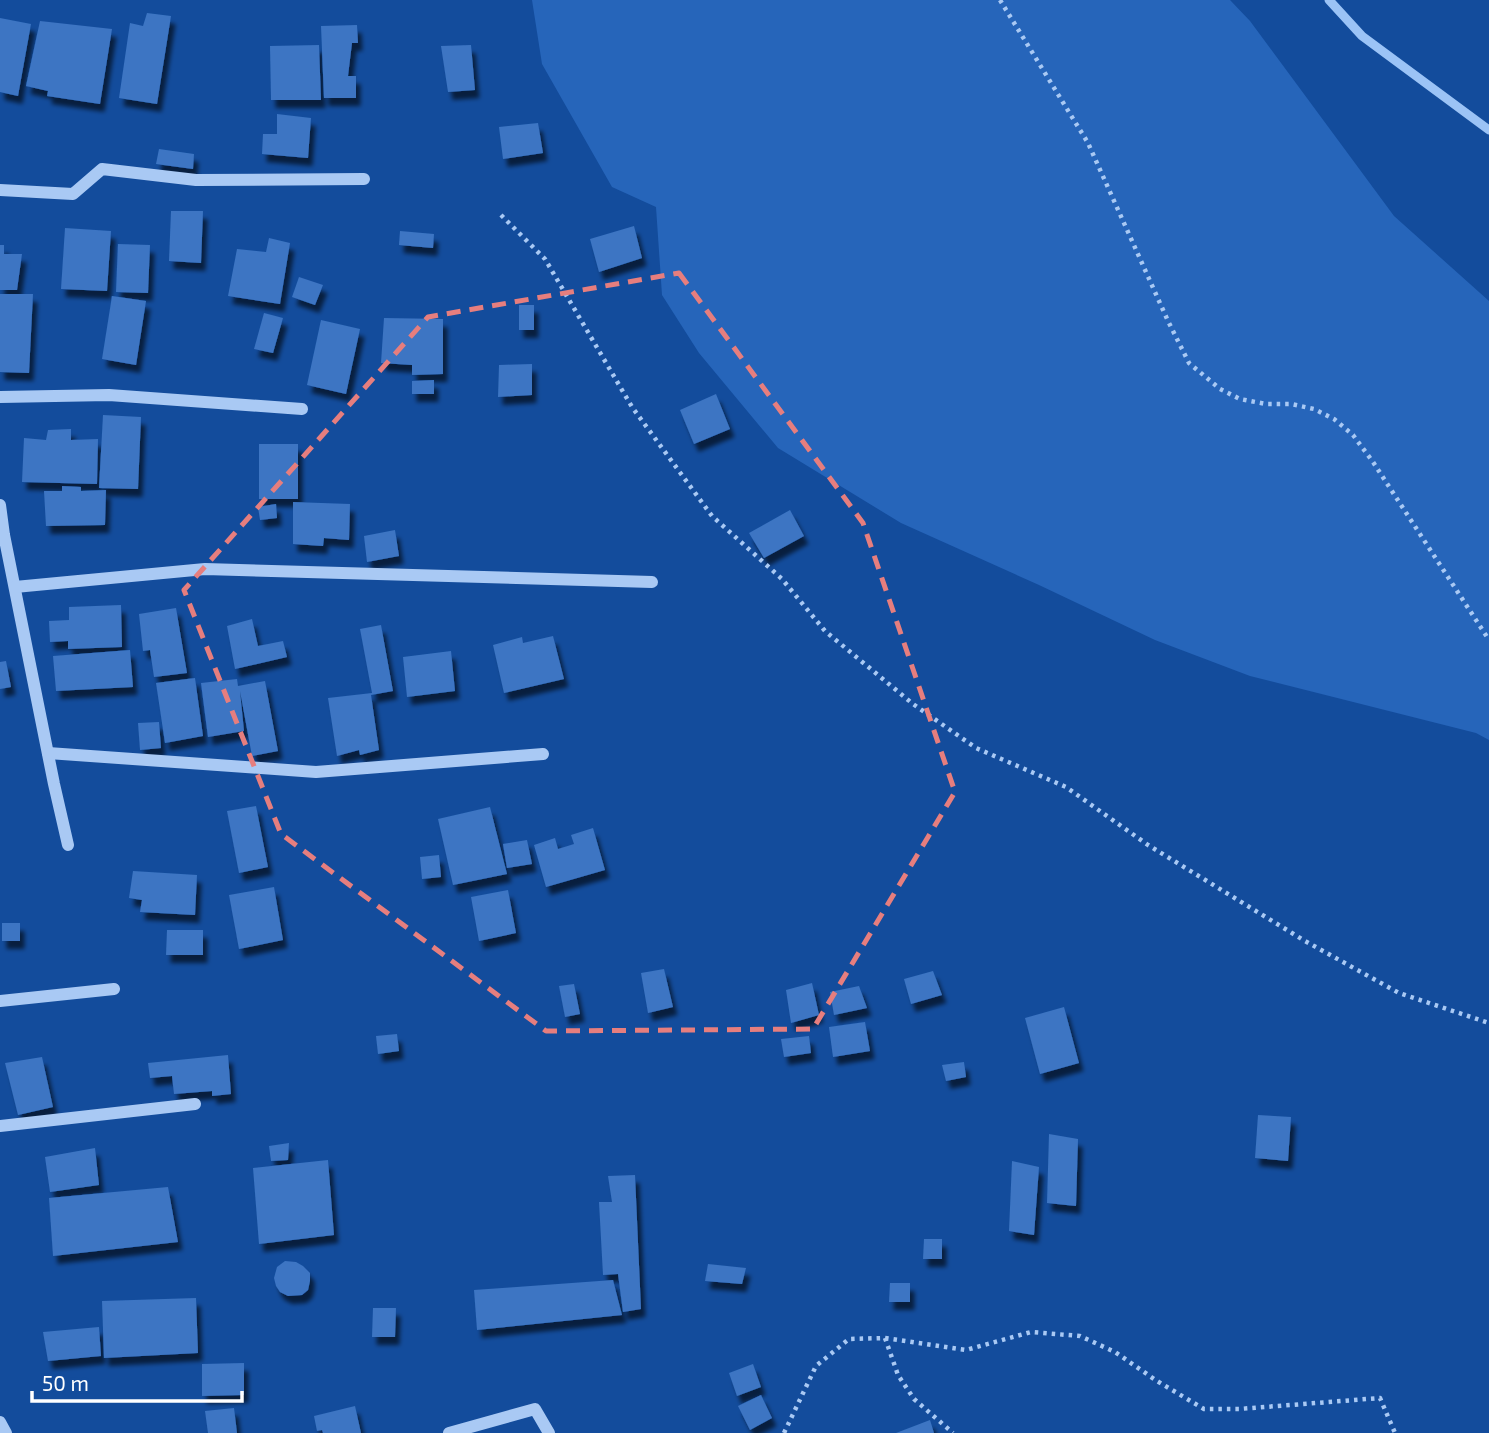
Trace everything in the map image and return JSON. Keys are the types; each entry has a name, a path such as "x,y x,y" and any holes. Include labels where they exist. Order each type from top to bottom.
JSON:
{"street":[{"path":"0,190 73,194 102,169 196,180 364,179"},
{"path":"0,397 109,395 302,409"},
{"path":"0,505 68,845"},
{"path":"15,587 205,569 652,582"},
{"path":"48,753 316,772 542,754"},
{"path":"0,1001 114,989"},
{"path":"0,1126 195,1104"},
{"path":"449,1433 535,1409 549,1433"},
{"path":"0,1422 6,1433"}],"path":[{"path":"1000,0 1088,143 1189,363 1220,389 1240,399 1314,409 1334,419 1353,435 1489,640"},
{"path":"501,215 545,259 632,407 712,516 782,579 825,631 913,704 976,748 1066,787 1159,852 1305,941 1399,993 1489,1023"},
{"path":"784,1433 816,1366 849,1339 886,1338 966,1350 1031,1332 1080,1336 1115,1352 1204,1409 1240,1409 1380,1398 1395,1433"},
{"path":"886,1338 898,1375 914,1399 953,1433"}],"highlighted area":[{"path":"679,273 863,523 955,792 813,1029 546,1031 281,834 184,590 428,317"}],"shaded area":[{"path":"532,0 1230,0 1250,21 1394,216 1489,301 1489,740 1476,733 1250,676 1155,640 901,523 778,448 699,353 662,295 656,207 612,187 542,64"}],"building":[{"path":"147,13 171,16 157,104 119,98 130,23 143,26"},
{"path":"0,18 31,24 18,96 0,92"},
{"path":"40,21 112,29 100,104 47,96 48,91 26,86"},
{"path":"357,25 358,43 352,43 348,76 356,76 356,98 324,98 321,26"},
{"path":"319,45 321,100 271,100 270,46"},
{"path":"471,45 475,90 448,92 441,46"},
{"path":"277,114 311,118 308,158 262,154 263,134 277,134"},
{"path":"538,123 543,153 503,159 499,127"},
{"path":"159,149 194,154 193,169 156,164"},
{"path":"171,211 203,211 201,263 169,261"},
{"path":"634,226 642,258 599,272 590,239"},
{"path":"65,228 111,231 107,291 61,289"},
{"path":"400,231 434,234 433,248 399,245"},
{"path":"269,238 290,243 280,304 228,296 237,249 266,252"},
{"path":"118,244 150,245 148,293 116,292"},
{"path":"0,245 4,245 4,254 22,254 17,290 0,290"},
{"path":"299,277 323,285 315,305 292,297"},
{"path":"0,294 33,294 29,373 0,372"},
{"path":"112,296 146,301 136,365 102,359"},
{"path":"519,305 534,305 534,330 519,330"},
{"path":"264,313 283,318 273,353 254,349"},
{"path":"384,318 443,319 443,374 412,375 412,365 381,363"},
{"path":"321,320 360,329 346,394 307,385"},
{"path":"532,364 532,395 498,397 499,365"},
{"path":"434,380 434,394 412,394 412,381"},
{"path":"716,394 730,429 694,444 680,410"},
{"path":"103,415 141,417 138,489 99,488"},
{"path":"71,429 71,440 98,439 97,484 22,482 24,438 46,440 48,430"},
{"path":"259,444 298,444 298,499 259,499"},
{"path":"62,486 81,487 81,491 106,490 105,525 46,526 44,491 62,491"},
{"path":"293,502 350,504 349,540 324,538 323,546 293,544"},
{"path":"276,504 277,518 260,520 258,507"},
{"path":"790,510 804,536 764,558 749,533"},
{"path":"395,530 399,556 367,562 364,536"},
{"path":"121,605 122,647 68,649 68,641 50,642 49,621 69,620 69,607"},
{"path":"176,608 187,673 154,677 150,650 143,651 139,614"},
{"path":"252,619 258,646 283,641 287,657 235,669 227,626"},
{"path":"381,625 393,691 371,695 379,750 360,755 359,750 337,756 328,698 372,693 360,629"},
{"path":"553,636 564,679 504,693 493,645 522,637 523,643"},
{"path":"130,650 133,687 56,691 53,656"},
{"path":"451,651 455,691 407,697 403,657"},
{"path":"6,661 11,687 0,689 0,662"},
{"path":"195,678 203,736 165,743 156,683"},
{"path":"237,679 238,686 265,681 278,751 252,756 240,691 244,731 208,737 201,683"},
{"path":"159,722 161,748 140,750 138,723"},
{"path":"256,806 268,867 239,873 227,811"},
{"path":"490,807 507,874 453,885 438,819"},
{"path":"593,828 605,870 546,887 534,845 555,838 558,849 574,844 571,835"},
{"path":"527,840 532,864 507,868 503,844"},
{"path":"439,855 441,877 422,879 420,857"},
{"path":"133,871 197,875 195,915 140,912 142,900 129,898"},
{"path":"274,887 283,940 239,949 229,895"},
{"path":"508,890 516,933 479,941 471,897"},
{"path":"2,923 20,923 20,941 2,941"},
{"path":"167,930 203,930 203,955 166,955"},
{"path":"664,969 673,1007 648,1013 641,973"},
{"path":"933,971 942,995 911,1004 904,979"},
{"path":"812,983 819,1015 791,1023 786,990"},
{"path":"574,984 580,1014 565,1017 559,986"},
{"path":"859,986 867,1008 834,1015 830,992"},
{"path":"1064,1007 1079,1063 1040,1074 1025,1018"},
{"path":"865,1022 870,1051 833,1057 829,1027"},
{"path":"397,1034 399,1051 378,1054 376,1036"},
{"path":"809,1036 811,1053 784,1057 781,1039"},
{"path":"228,1055 231,1094 212,1096 212,1091 174,1094 172,1076 150,1078 148,1063"},
{"path":"42,1057 53,1107 18,1115 5,1063"},
{"path":"964,1062 966,1077 946,1081 942,1065"},
{"path":"1258,1115 1291,1117 1288,1161 1255,1158"},
{"path":"1049,1134 1078,1139 1076,1206 1047,1203"},
{"path":"289,1143 288,1160 271,1161 269,1146"},
{"path":"95,1148 99,1185 50,1192 45,1157"},
{"path":"328,1160 334,1235 259,1244 253,1168"},
{"path":"1012,1161 1039,1167 1034,1235 1009,1231"},
{"path":"635,1175 641,1309 623,1312 618,1274 603,1275 599,1202 612,1202 608,1176"},
{"path":"168,1187 178,1242 53,1256 49,1198"},
{"path":"924,1239 942,1239 942,1259 923,1259"},
{"path":"285,1261 296,1262 310,1273 308,1290 302,1295 288,1296 276,1286 274,1278 277,1267"},
{"path":"708,1264 746,1268 742,1284 705,1281"},
{"path":"613,1280 622,1315 477,1330 474,1290"},
{"path":"890,1283 910,1283 910,1302 889,1302"},
{"path":"196,1298 198,1353 104,1358 102,1301"},
{"path":"373,1308 396,1308 395,1337 372,1337"},
{"path":"99,1327 101,1356 48,1361 43,1332"},
{"path":"244,1363 244,1395 202,1396 202,1364"},
{"path":"753,1364 761,1387 737,1396 729,1373"},
{"path":"761,1395 772,1418 750,1430 738,1406"},
{"path":"355,1406 361,1433 317,1431 314,1416"},
{"path":"234,1408 237,1433 208,1433 205,1411"},
{"path":"930,1420 934,1433 896,1433"}],"waterway":[{"path":"1329,0 1362,36 1489,130"}]}
